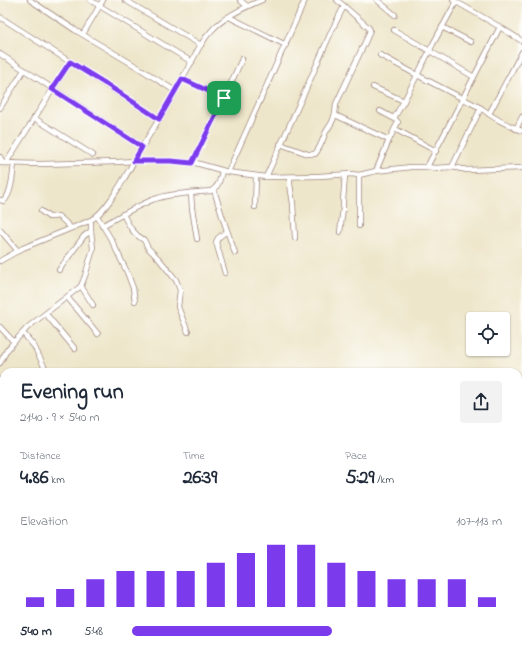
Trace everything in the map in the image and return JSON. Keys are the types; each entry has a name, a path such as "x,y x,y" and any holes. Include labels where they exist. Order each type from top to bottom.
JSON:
{"street":[{"path":"30,0 175,91"},
{"path":"90,0 192,62"},
{"path":"83,34 103,0"},
{"path":"126,0 201,45"},
{"path":"240,0 247,6"},
{"path":"0,261 18,251 90,221 96,216 120,187 201,45 213,29 247,6 262,0"},
{"path":"228,172 305,0"},
{"path":"280,144 308,154 315,154 320,148 335,115 336,104 367,38 370,30 368,27 336,0"},
{"path":"377,0 395,15"},
{"path":"394,118 455,1 500,27 522,42"},
{"path":"266,177 344,6"},
{"path":"0,17 159,119"},
{"path":"229,17 286,45"},
{"path":"442,26 471,42"},
{"path":"427,167 500,27"},
{"path":"394,30 474,77"},
{"path":"489,114 522,52"},
{"path":"0,54 142,147"},
{"path":"380,55 481,108 500,122 522,131"},
{"path":"192,163 242,59"},
{"path":"3,163 70,62"},
{"path":"0,108 24,70"},
{"path":"182,79 224,98"},
{"path":"373,87 404,101"},
{"path":"452,167 481,108"},
{"path":"376,171 398,122 394,118 380,111"},
{"path":"335,115 389,140"},
{"path":"516,129 522,117"},
{"path":"34,118 93,155"},
{"path":"395,129 436,151"},
{"path":"0,158 3,163"},
{"path":"3,163 41,164 171,161 196,163 222,171 266,177 359,175 376,171 411,167 452,167 467,170 522,168"},
{"path":"0,200 4,201 7,197 12,180 14,163"},
{"path":"102,226 152,200 163,197 214,190 217,186 222,171"},
{"path":"340,232 345,175"},
{"path":"359,175 360,226"},
{"path":"255,207 256,176"},
{"path":"290,177 295,238"},
{"path":"214,190 235,253"},
{"path":"191,193 196,239"},
{"path":"41,212 49,217 58,216 71,228"},
{"path":"123,214 130,230 144,240 148,248 176,280 180,290 178,307 188,332"},
{"path":"96,216 112,241 128,272 133,288 135,302"},
{"path":"0,363 14,342 28,327 81,286 93,249 90,221"},
{"path":"0,230 18,251"},
{"path":"60,270 84,236 91,231"},
{"path":"225,273 216,242 218,238 227,231"},
{"path":"81,286 93,305"},
{"path":"67,297 98,334"},
{"path":"46,314 75,349"},
{"path":"0,327 14,342"},
{"path":"23,332 34,346 45,368"}],"route":[{"path":"70,62 159,119 182,79 224,98 192,163 171,161 134,161 142,147 52,89 70,62"}]}
